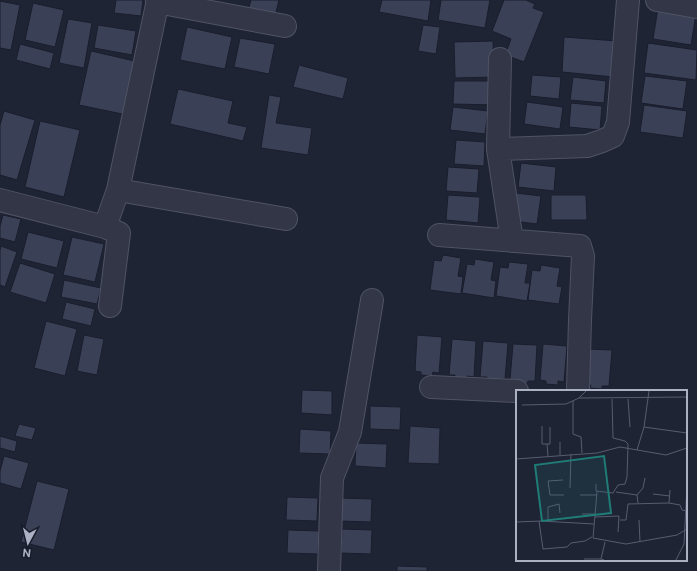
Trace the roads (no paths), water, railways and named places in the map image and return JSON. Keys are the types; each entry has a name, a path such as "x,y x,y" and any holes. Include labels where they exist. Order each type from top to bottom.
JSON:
{"street":[{"path":"498,149 587,146 613,136 618,122 628,0"},
{"path":"657,0 697,6"},
{"path":"105,227 118,190 158,1 285,26"},
{"path":"500,59 498,149 512,241"},
{"path":"118,190 286,219"},
{"path":"0,200 105,227 119,233 110,306"},
{"path":"439,235 580,246 583,256 578,390"},
{"path":"329,571 332,478 350,432 372,300"},
{"path":"431,387 516,391"}]}
